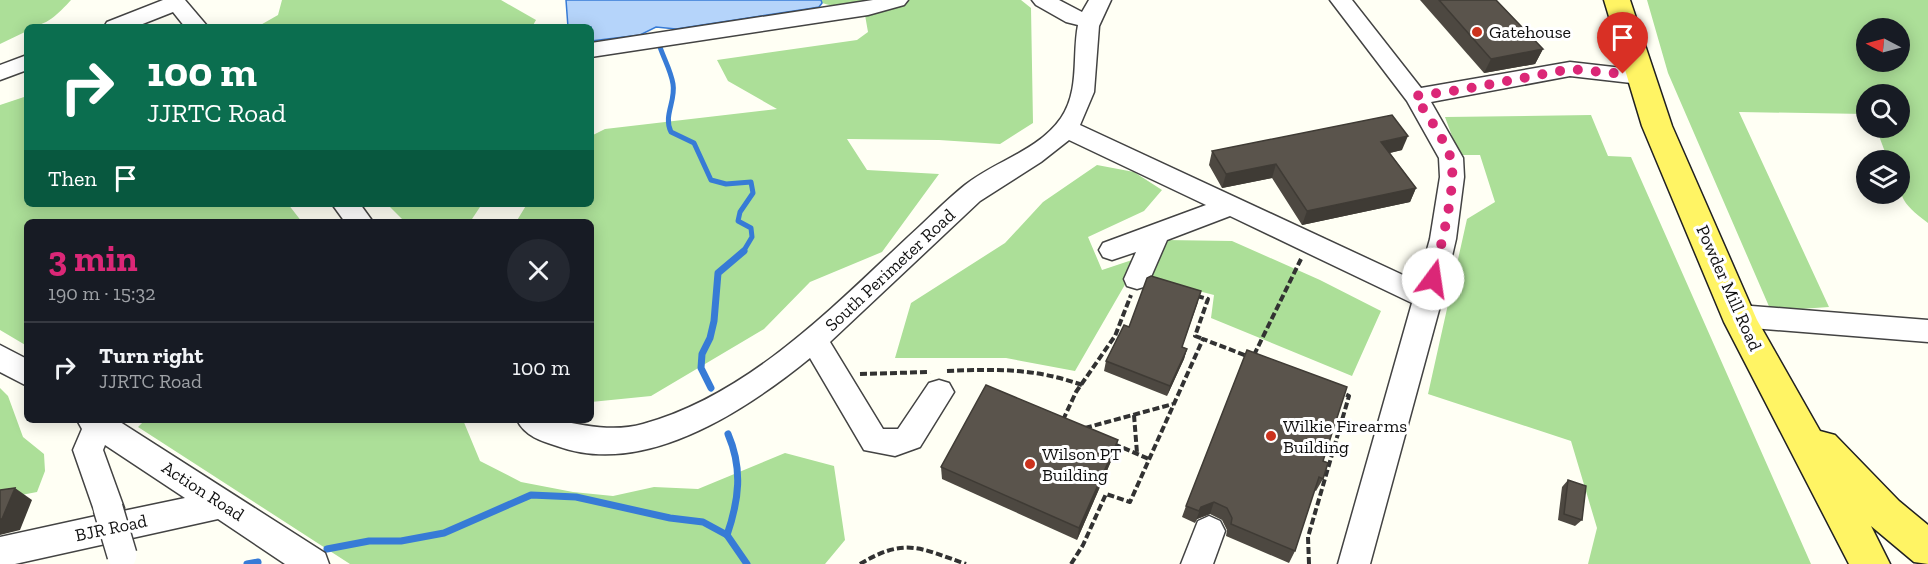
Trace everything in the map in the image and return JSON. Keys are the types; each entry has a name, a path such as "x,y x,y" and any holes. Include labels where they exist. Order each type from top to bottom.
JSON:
{"main road":[{"name":"Powder Mill Road","path":"1617,0 1657,126 1739,316 1780,397 1794,416 1870,564"},
{"path":"1794,416 1885,514 1928,549"}],"lane":[{"path":"594,50 868,9 897,0"},
{"path":"1043,0 1074,17 1095,10"},
{"path":"1341,0 1415,96 1451,158 1452,177 1443,239 1428,299 1354,564"},
{"path":"122,24 175,1 194,24"},
{"name":"South Perimeter Road","path":"538,423 561,435 582,440 614,443 672,430 724,403 814,340 975,190 1030,157 1071,121 1083,93 1095,10"},
{"path":"0,73 24,63"},
{"path":"1415,96 1460,90 1570,69 1640,77"},
{"path":"1065,128 1428,299"},
{"path":"1112,249 1229,206"},
{"path":"348,207 358,219"},
{"path":"1137,279 1158,231"},
{"path":"1739,316 1928,331"},
{"path":"814,340 875,441 895,443 909,438 938,378"},
{"path":"0,357 24,372"},
{"path":"95,423 87,450 123,559"},
{"name":"Action Road","path":"97,423 313,564"},
{"name":"BJR Road","path":"0,552 223,504"},
{"path":"1197,564 1209,531"}],"path":[{"path":"1252,358 1310,243"},
{"path":"1071,426 1062,422 1076,393 1115,336 1137,279"},
{"path":"1190,293 1208,299 1195,336 1263,362"},
{"path":"1071,564 1083,545 1106,494 1130,502 1203,339"},
{"path":"833,373 938,378 1010,369 1062,378 1082,385"},
{"path":"1309,564 1308,537 1349,396 1338,391"},
{"path":"1090,434 1080,430 1174,404"},
{"path":"1134,415 1137,453"},
{"path":"1109,442 1149,459"},
{"path":"860,564 882,550 898,545 966,564"}],"green space":[{"path":"0,0 71,0 46,22 24,24 24,32 0,44"},
{"path":"282,0 501,0 536,20 534,24 262,24 278,15"},
{"path":"821,0 1021,0 1031,8 1033,123 1000,144 939,140 847,139 867,170 939,174 882,252 810,282 764,329 651,396 594,402 594,219 518,219 525,207 594,207 594,134 605,129 777,109 728,81 717,60 857,40 868,32 865,15 822,3"},
{"path":"1647,0 1928,0 1928,223 1907,204 1910,204 1910,150 1884,150 1880,138 1910,138 1910,84 1856,84 1856,114 1739,112 1829,307 1771,311 1668,73"},
{"path":"24,97 24,207 290,207 300,219 24,219 24,344 0,330 0,105"},
{"path":"1591,115 1608,156 1631,157 1811,564 1588,564 1597,528 1571,441 1428,394 1467,219 1495,202 1480,155 1459,155 1445,117"},
{"path":"1097,165 1134,172 1162,190 1144,211 1088,237 1102,270 1135,259 1134,269 1075,371 1006,358 895,358 911,303 1005,243 1043,202"},
{"path":"390,207 480,207 472,219 402,219"},
{"path":"1165,240 1232,241 1320,280 1381,311 1352,376 1211,318 1214,295 1148,278"},
{"path":"0,388 8,396 23,437 44,454 45,471 37,492 0,499"},
{"path":"142,423 464,423 480,461 521,482 573,492 613,496 654,487 698,489 785,453 834,466 845,540 825,564 350,564 138,427"}],"water":[{"path":"566,0 821,0 822,3 819,7 807,9 676,29 656,27 640,35 594,41 594,24 568,24"}],"building":[{"path":"1439,0 1496,0 1543,49 1491,59"},
{"path":"1392,115 1408,136 1381,142 1416,188 1307,211 1276,164 1226,174 1212,151"},
{"path":"1151,276 1201,291 1182,347 1187,349 1170,386 1106,361 1124,325 1129,327 1147,278"},
{"name":"Wilkie Firearms Building","path":"1247,350 1347,387 1323,461 1328,463 1323,479 1319,477 1295,551 1231,524 1232,518 1227,508 1214,502 1201,507 1199,511 1186,506"},
{"name":"Wilson PT Building","path":"986,385 1118,440 1079,528 941,467"},
{"path":"1568,480 1586,486 1582,520 1564,514"},
{"path":"15,488 2,519 0,519 0,490"}],"waterway":[{"path":"660,47 673,84 668,120 671,132 694,143 711,180 726,184 751,182 753,193 740,212 738,221 751,228 752,237 743,252"},
{"path":"711,388 701,368 702,354 710,338 714,321 718,273 743,252"},
{"path":"727,535 738,485 736,460 728,434"},
{"path":"327,549 369,541 401,541 444,533 531,495 576,497 670,518 703,522 727,535"},
{"path":"727,535 747,564"},
{"path":"247,564 258,562"}],"place":[{"name":"Gatehouse","path":"1477,32"},
{"name":"Wilkie Firearms Building","path":"1271,436"},
{"name":"Wilson PT Building","path":"1030,464"}],"route":[{"path":"1433,279 1443,239 1452,177 1451,158 1415,96 1460,90 1570,69 1623,74"}]}
